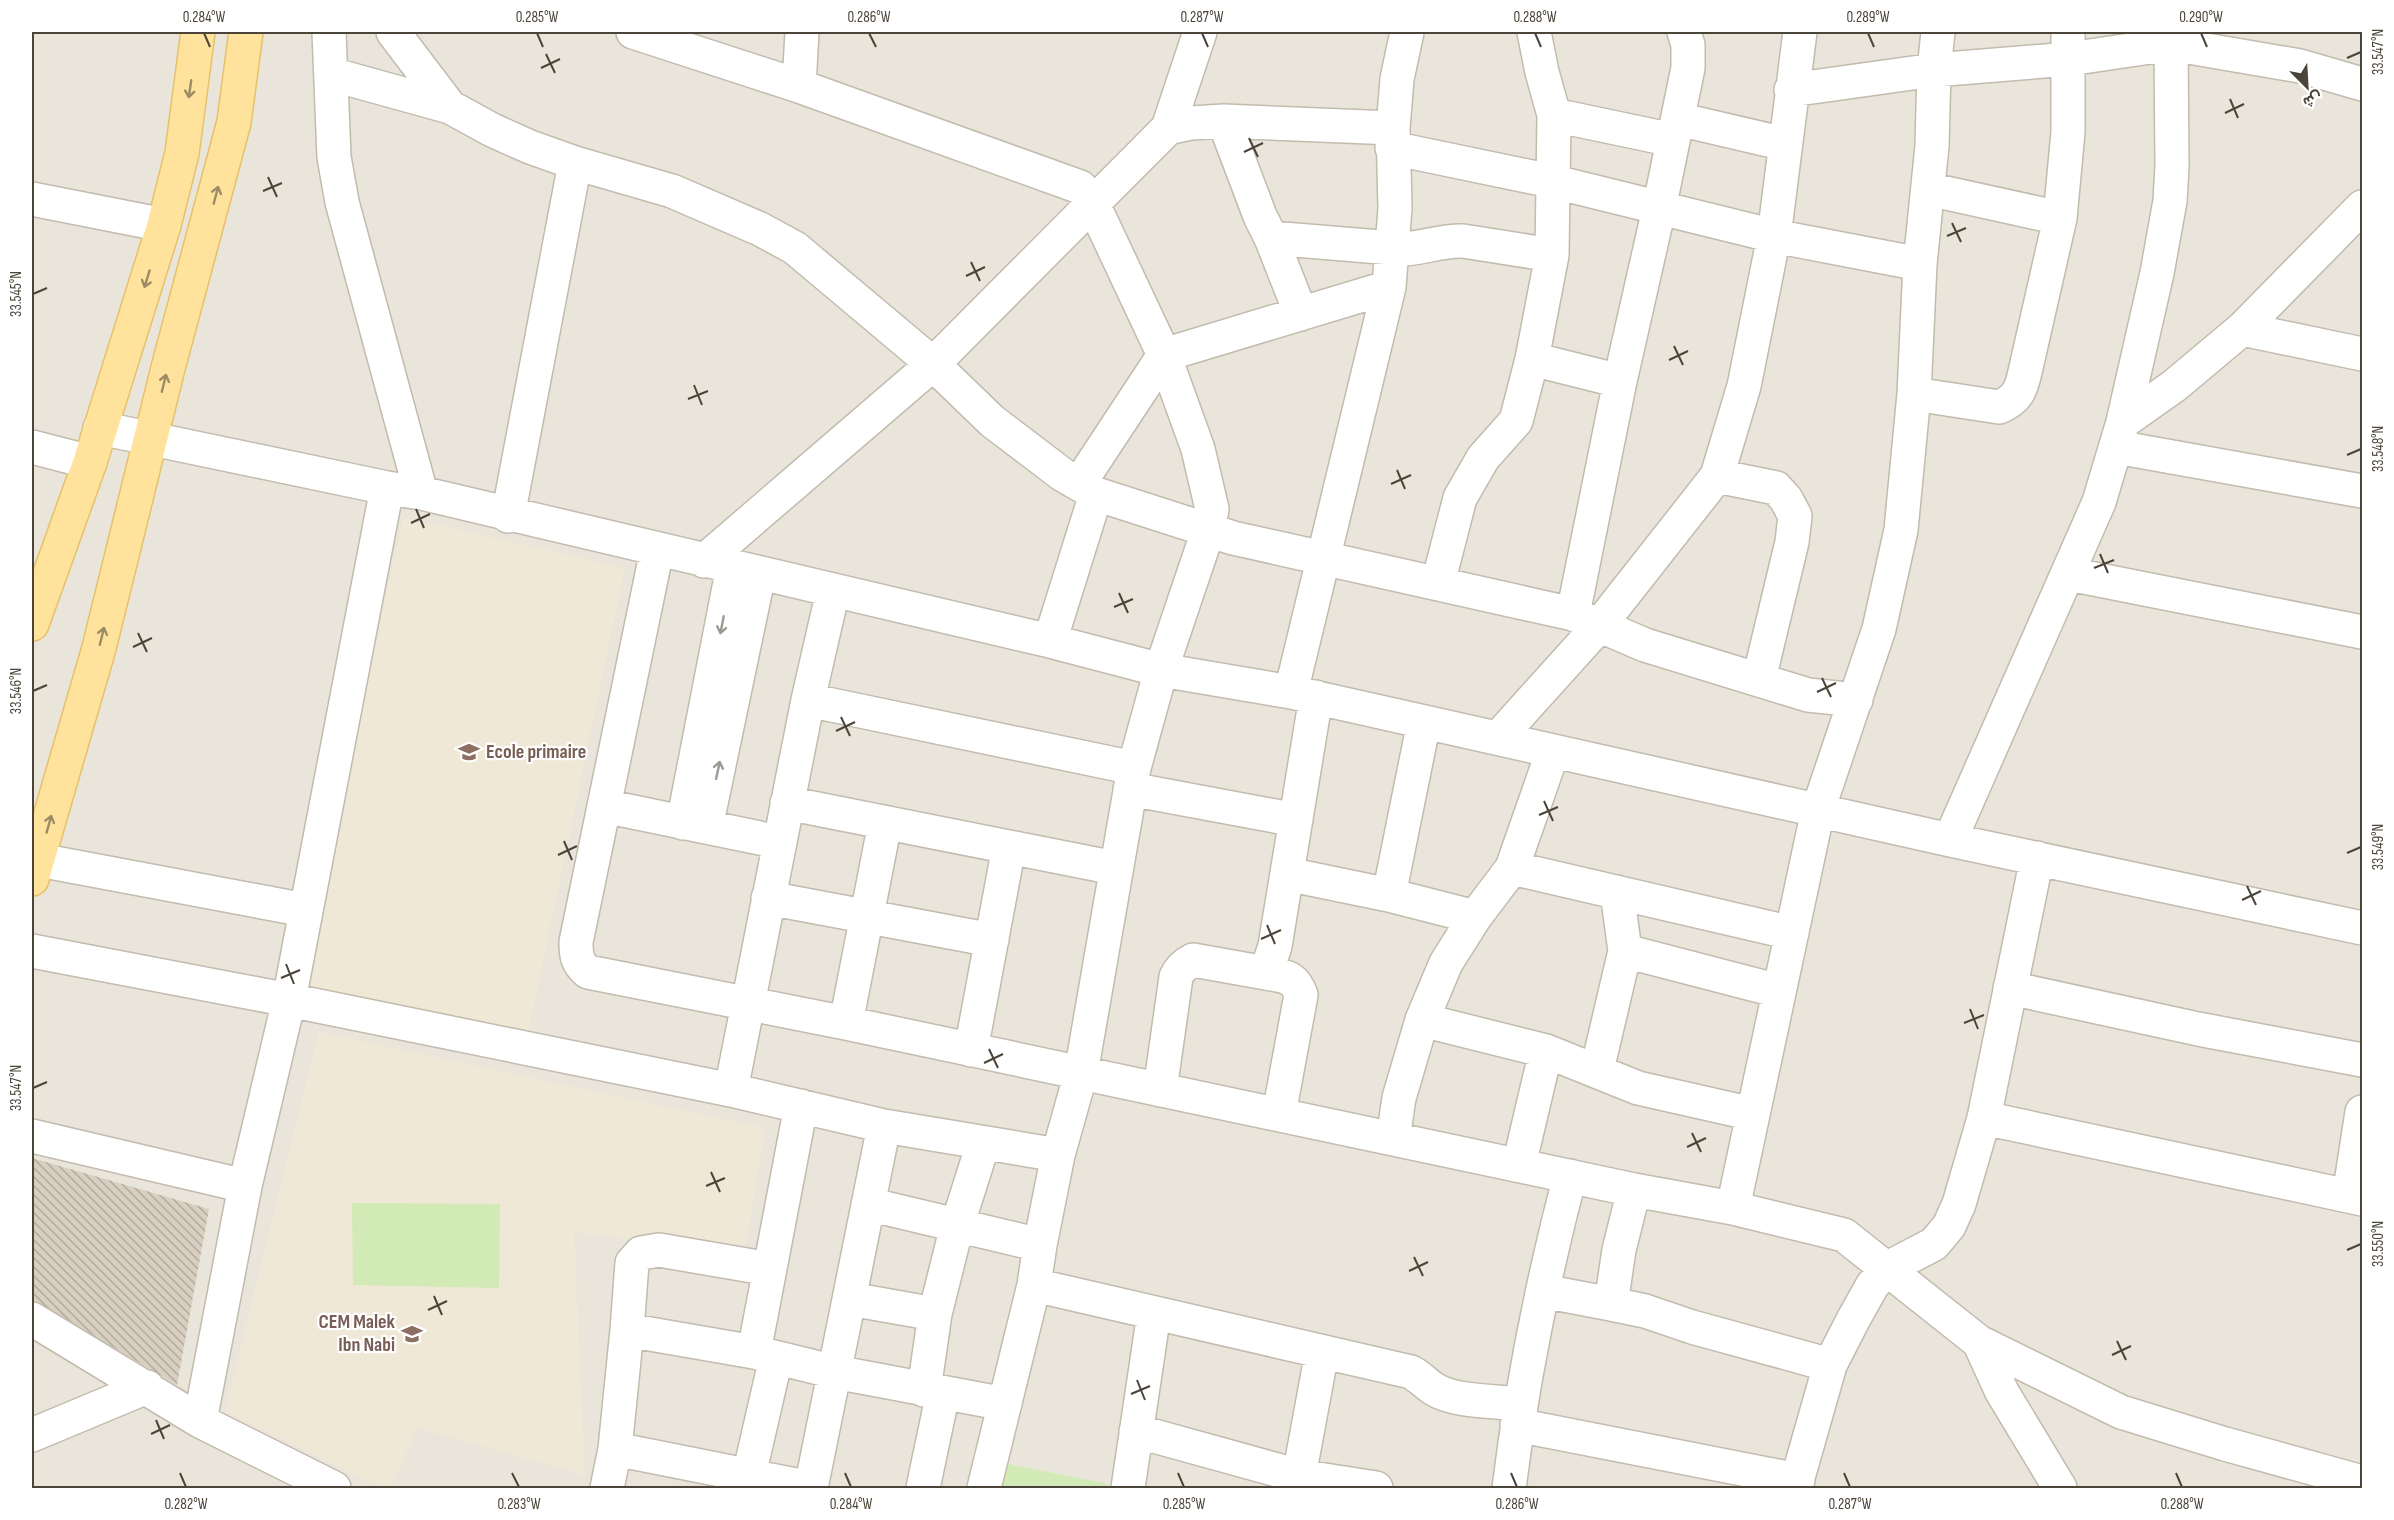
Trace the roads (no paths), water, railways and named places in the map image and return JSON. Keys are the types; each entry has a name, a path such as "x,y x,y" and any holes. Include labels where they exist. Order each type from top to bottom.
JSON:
{"main road":[{"path":"32,624 90,462 164,225 182,153 198,32"},
{"path":"35,870 99,648 150,440 234,122 246,32"}],"street":[{"path":"330,32 334,157 342,202 421,494"},
{"path":"393,32 450,107"},
{"path":"633,32 799,86 1080,187 1093,204 1164,355 1198,449 1207,482 1212,509 1209,531 1161,670 1132,778 1081,1073 1058,1155 1034,1285 984,1488"},
{"path":"799,86 802,32"},
{"path":"694,825 732,567 1168,128 1200,32"},
{"path":"1266,973 1275,946 1296,820 1304,695 1325,557 1389,287 1395,208 1392,138 1397,79 1407,32"},
{"path":"1586,620 1620,381 1688,68 1688,45 1684,32"},
{"path":"1498,738 1586,620 1718,476 1744,386 1774,236 1800,32"},
{"path":"1733,1208 1818,810 1879,629 1901,530 1914,394 1920,264 1932,146 1934,70 1938,32"},
{"path":"1438,583 1460,498 1483,458 1516,421 1532,359 1552,255 1551,181 1554,115 1542,72 1537,35"},
{"path":"1791,90 1934,70 2068,45 2172,38 2300,66 2362,84"},
{"path":"1950,840 2099,502 2119,434 2157,273 2170,201 2172,38"},
{"path":"1914,394 1999,407 2010,403 2018,396 2060,218 2068,132 2068,45"},
{"path":"331,74 450,107 501,134 576,163 672,191 760,229 795,248 933,364 992,421 1063,475 1088,489 1209,531 1438,583 1586,620 1645,645 1808,695 1856,700"},
{"path":"1554,115 1785,144"},
{"path":"1168,128 1191,123 1224,121 1392,138 1659,209 1774,236 1920,264"},
{"path":"1224,121 1301,314"},
{"path":"508,516 576,163"},
{"path":"1928,189 2060,218"},
{"path":"32,199 164,225"},
{"path":"2119,434 2242,330 2362,207"},
{"path":"1271,238 1420,248 1463,241 1552,255"},
{"path":"1050,641 1088,489 1164,355 1389,287"},
{"path":"2242,330 2362,354"},
{"path":"1532,359 1620,381"},
{"path":"100,428 387,489 421,494 1050,641 1142,663 1161,670 1304,695 1950,840 2362,928"},
{"path":"2119,434 2362,491"},
{"path":"32,447 90,462"},
{"path":"1718,476 1776,488 1786,499 1795,516 1792,542 1759,679"},
{"path":"201,1421 245,1186 289,1000 387,489"},
{"path":"657,550 576,942 576,958 588,972 846,1023 1634,1190 1733,1208 1844,1235 1979,1342 2121,1412 2362,1482"},
{"path":"2069,574 2362,632"},
{"path":"731,1090 808,700 833,591"},
{"path":"808,700 1296,820"},
{"path":"1389,895 1424,722"},
{"path":"1394,1139 1399,1098 1422,1020 1446,963 1475,917 1512,868 1554,751"},
{"path":"787,803 1115,868"},
{"path":"604,806 779,842"},
{"path":"846,1023 885,823"},
{"path":"971,1050 1009,847"},
{"path":"1034,1285 1411,1372 1425,1380 1434,1389 1453,1397 1796,1484 1830,1365 1872,1286 1886,1269 1934,1244 1949,1226 1959,1204 1984,1118 2037,858"},
{"path":"1512,868 1792,933"},
{"path":"35,870 305,910"},
{"path":"1287,873 1389,895 1475,917"},
{"path":"1597,1070 1625,951 1617,892"},
{"path":"768,898 992,940"},
{"path":"32,951 289,1000 731,1090 884,1126 1058,1155"},
{"path":"1625,951 1779,991"},
{"path":"1160,1090 1176,977 1185,964 1193,960 1291,978 1297,984 1301,995 1279,1114"},
{"path":"2010,988 2198,1029 2362,1060"},
{"path":"1422,1020 1546,1051 1638,1088 1753,1114"},
{"path":"1519,1165 1546,1051"},
{"path":"747,1483 765,1355 770,1269 801,1106"},
{"path":"1984,1118 2356,1197 2362,1112"},
{"path":"615,1449 678,1476 811,1488 884,1126"},
{"path":"32,1136 245,1186"},
{"path":"922,1488 933,1392 935,1314 957,1226 983,1144"},
{"path":"1509,1488 1518,1414 1547,1265 1570,1176"},
{"path":"1611,1304 1619,1250 1634,1190"},
{"path":"868,1204 1040,1245"},
{"path":"607,1488 615,1449 632,1263 640,1253 659,1250 770,1269"},
{"path":"1543,1291 1645,1311 1692,1328 1830,1365"},
{"path":"850,1299 935,1314"},
{"path":"1128,1488 1154,1313"},
{"path":"32,1319 201,1421 334,1488"},
{"path":"627,1330 765,1355 933,1392 1005,1404"},
{"path":"1979,1342 2002,1392 2060,1488"},
{"path":"1299,1476 1322,1352"},
{"path":"32,1436 147,1387"},
{"path":"1136,1431 1299,1476 1376,1488"}],"place":[{"name":"Ecole primaire","path":"469,752"},
{"name":"CEM Malek Ibn Nabi","path":"412,1334"}]}
